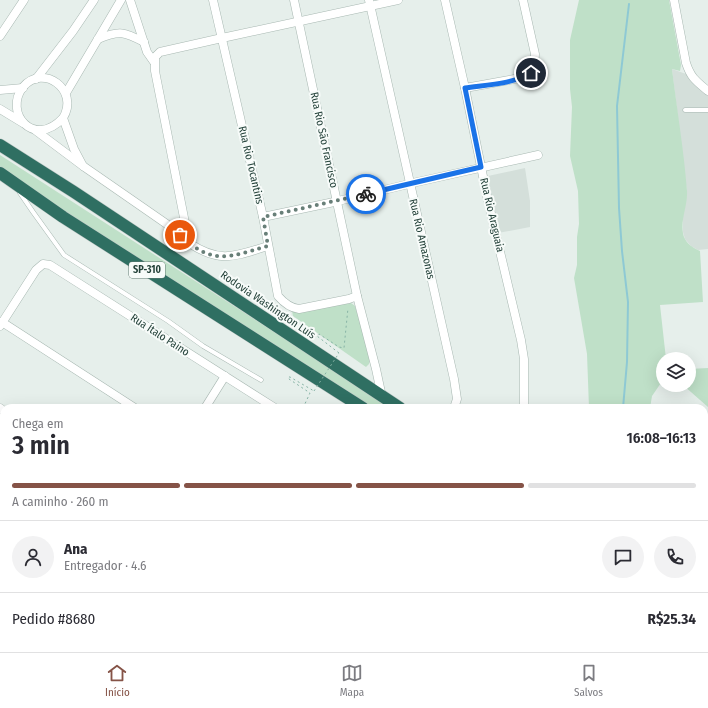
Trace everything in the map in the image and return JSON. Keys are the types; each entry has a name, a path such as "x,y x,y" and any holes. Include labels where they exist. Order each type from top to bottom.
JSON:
{"highway":[{"name":"Rodovia Washington Luís","path":"0,145 393,404"},
{"name":"SP-310","path":"0,173 63,217 357,404"}],"street":[{"path":"0,36 24,0"},
{"path":"36,79 73,31 94,0"},
{"path":"66,93 121,0"},
{"path":"130,0 147,52 154,62 189,244"},
{"name":"Rua Rio Tocantins","path":"213,0 263,217 278,296 286,304 295,308 313,307 353,298"},
{"name":"Rua Rio São Francisco","path":"294,0 337,201 353,298 376,369 382,397"},
{"path":"154,62 155,57 160,52 299,22 369,3 398,0"},
{"name":"Rua Rio Araguaia","path":"445,0 481,167 521,340 524,359 524,404"},
{"path":"465,88 526,76 534,69 535,54 523,0"},
{"path":"674,0 689,72 693,79 708,91"},
{"name":"Rua Rio Amazonas","path":"369,3 454,379 457,399 455,404"},
{"path":"98,39 120,32 144,42"},
{"path":"23,123 18,107 18,97 23,88 31,81 36,79 51,79 60,84 68,98 67,108 63,118 51,127 35,130"},
{"path":"0,90 23,88"},
{"path":"0,109 35,130 83,166 171,227 189,244 212,255 232,257 268,246"},
{"path":"63,118 74,149 83,166"},
{"path":"263,217 481,167 538,156"},
{"name":"Rua Ítalo Paino","path":"1,324 36,270 43,264 55,268 269,404"},
{"path":"1,324 129,404"},
{"path":"208,404 225,376"}],"lane":[{"path":"685,110 708,110"},
{"path":"13,181 64,255 168,321 203,346 261,380"}],"path":[{"path":"305,404 310,393 289,380 288,377 314,391 339,352 317,336 319,334 339,347 344,348 353,298"}],"shaded area":[{"path":"672,69 686,74 708,91 708,249 698,250 691,246 685,239 683,232 683,216 687,193"},
{"path":"525,168 530,201 530,227 498,233 488,176"}],"green space":[{"path":"579,0 669,0 681,65 680,71 672,69 687,191 682,226 684,237 687,242 700,251 703,302 660,305 665,352 656,352 656,390 652,396 651,404 589,404 587,354 574,278 577,265 577,237 579,224 578,191 570,156 572,107 570,89 570,40"},
{"path":"0,155 386,404 363,404 0,173"},
{"path":"351,303 355,306 370,357 369,364 366,367 293,316 292,311"},
{"path":"708,368 708,404 705,404 691,392 696,392 696,369"}],"waterway":[{"path":"623,404 627,362 628,302 619,208 617,106 629,4"}],"way so far":[{"path":"180,235 189,244 206,254 232,257 268,246 263,217 366,194"}],"route":[{"path":"366,194 481,167 465,88 520,78 531,73"}]}
